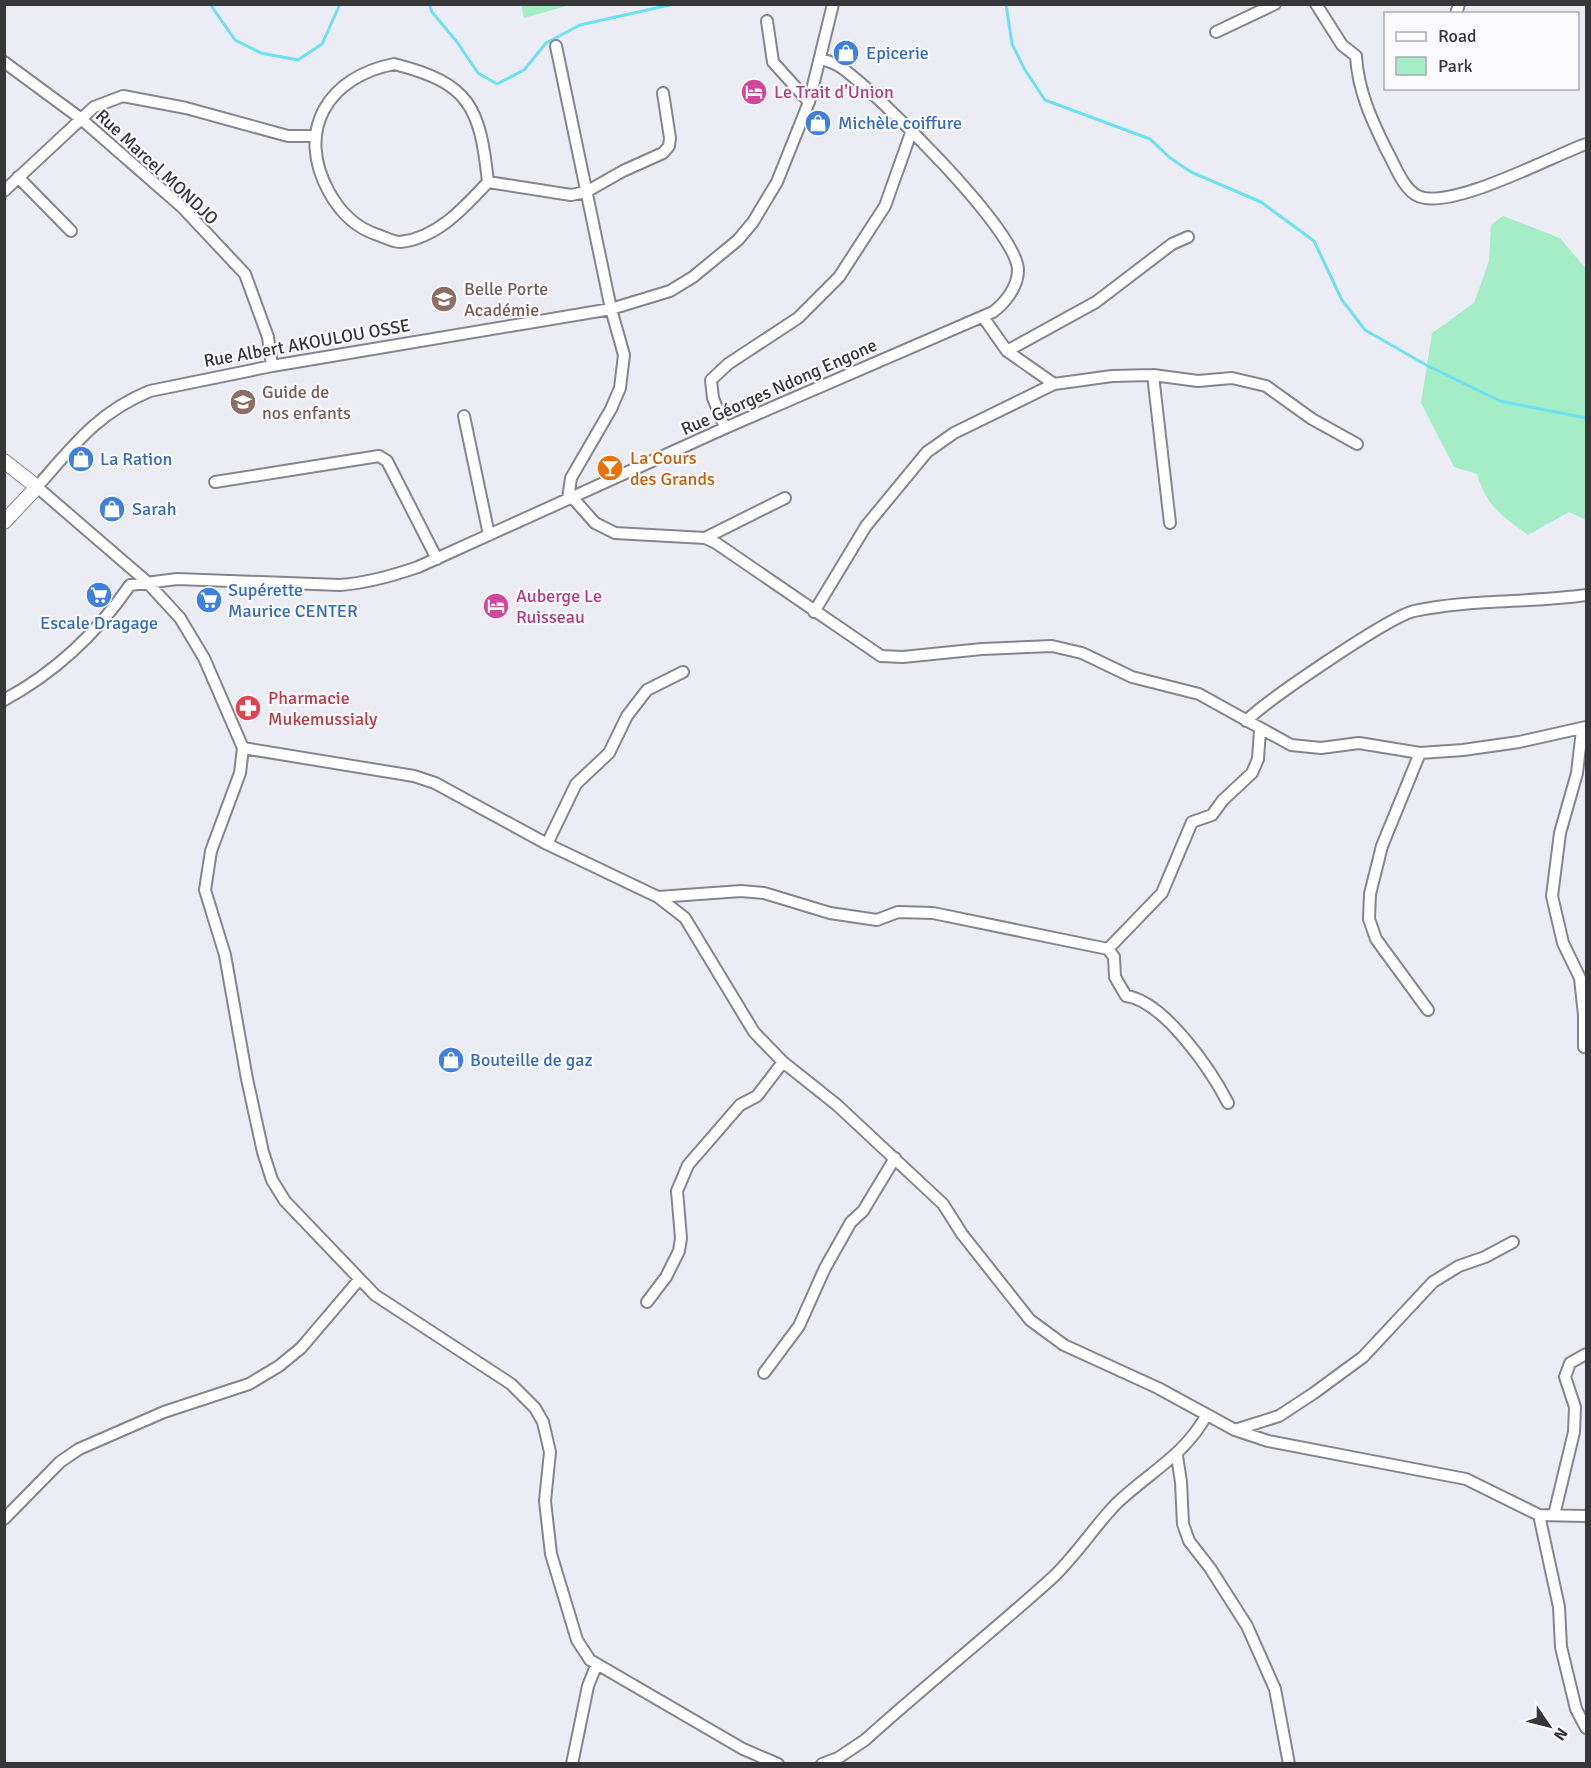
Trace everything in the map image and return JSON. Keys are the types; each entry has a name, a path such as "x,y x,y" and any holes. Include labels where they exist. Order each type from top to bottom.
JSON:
{"main road":[{"path":"4,461 37,487 4,522"}],"street":[{"name":"Rue Albert AKOULOU OSSE","path":"37,487 97,421 133,397 175,385 272,366 611,309 670,291 693,277 738,240 753,222 784,169 809,102 833,4"},
{"path":"1216,32 1275,4"},
{"path":"1316,4 1342,45 1356,56 1357,75 1369,113 1399,173 1409,189 1420,197 1438,197 1481,189 1587,144"},
{"path":"767,21 773,62 809,102"},
{"path":"556,46 611,309 624,355 620,388 611,409 571,478 570,498 595,523 615,533 705,538 785,498"},
{"name":"Rue Géorges Ndong Engone","path":"146,581 177,579 351,584 385,578 437,559 725,428 983,317 1003,304 1011,293 1018,270 1015,259 968,192 912,130 846,71 821,59"},
{"name":"Rue Marcel MONDJO","path":"4,62 80,118 182,207 245,274 268,337 272,366"},
{"path":"394,64 416,70 456,88 470,106 485,149 488,182 465,208 435,231 398,242 360,229 334,202 318,171 315,136 322,114 334,94 351,79 371,69 394,64"},
{"path":"488,182 571,195 586,192 663,153 669,146 670,138 663,93"},
{"path":"4,191 94,106 123,96 186,108 288,136 315,136"},
{"path":"725,428 713,398 711,380 728,364 798,318 839,277 885,206 912,130"},
{"path":"18,177 71,231"},
{"path":"1007,351 1096,302 1172,244 1188,237"},
{"path":"983,317 1007,351 1054,384"},
{"path":"1153,375 1170,524"},
{"path":"814,612 866,526 927,452 954,433 1054,384 1112,376 1153,375 1198,381 1232,378 1266,386 1312,419 1357,444"},
{"path":"464,416 489,535"},
{"path":"216,482 379,456 387,461 437,559"},
{"path":"37,487 163,596 188,630 243,748 240,773 208,863 205,890 225,955 247,1079 267,1169 285,1202 358,1281 395,1310 511,1384 535,1408 545,1427 550,1452 545,1502 550,1554 577,1640 596,1666 743,1749 778,1764"},
{"path":"705,538 881,656 903,657 982,649 1052,646 1099,660 1132,677 1199,694 1290,745 1321,748 1359,743 1420,753 1463,750 1584,728 1577,773 1560,833 1552,896 1563,943 1580,978 1584,1047"},
{"path":"4,700 65,660 99,626 130,585 146,581"},
{"path":"1246,721 1384,626 1411,612 1470,602 1554,600 1587,595"},
{"path":"547,844 576,784 609,753 627,716 647,690 683,672"},
{"path":"1107,949 1162,892 1192,822 1212,815 1223,800 1252,773 1258,759 1260,730"},
{"path":"243,748 414,776 435,783 547,844 658,897 685,918 748,1023 783,1062 837,1105 943,1204 962,1234 1030,1320 1064,1345 1158,1388 1235,1430 1268,1441 1466,1479 1539,1515 1587,1516"},
{"path":"1420,753 1417,754 1382,846 1370,894 1369,919 1376,939 1428,1010"},
{"path":"658,897 741,891 764,893 830,913 877,920 898,912 933,913 1107,949 1113,957 1115,977 1126,996 1136,997 1181,1036 1215,1077 1228,1103"},
{"path":"647,1302 666,1277 679,1251 681,1238 677,1191 688,1165 740,1105 757,1096 783,1062"},
{"path":"764,1373 799,1326 825,1268 851,1222 863,1211 895,1158"},
{"path":"1235,1430 1279,1416 1314,1393 1363,1357 1433,1282 1458,1266 1485,1257 1513,1242"},
{"path":"4,1519 60,1462 79,1449 164,1412 249,1384 279,1366 301,1348 358,1281"},
{"path":"1554,1515 1574,1432 1575,1407 1565,1377 1570,1363 1587,1354"},
{"path":"822,1764 838,1758 865,1740 1050,1580 1119,1502 1152,1472 1177,1456 1194,1437 1206,1416"},
{"path":"1177,1456 1183,1524 1189,1541 1224,1587 1248,1626 1275,1689 1289,1764"},
{"path":"1539,1515 1559,1607 1561,1647 1576,1709 1587,1728"},
{"path":"572,1764 586,1693 596,1666"}],"green space":[{"path":"521,4 570,4 570,5 524,18"},
{"path":"1503,216 1560,238 1586,269 1586,520 1569,512 1528,535 1490,503 1477,474 1454,467 1421,403 1432,333 1474,303 1489,261 1491,225"}],"waterway":[{"path":"210,4 235,40 261,53 298,60 322,44 340,4"},
{"path":"429,4 432,12 457,42 478,73 497,84 524,70 546,43 580,25 674,4"},
{"path":"1006,4 1012,44 1025,70 1045,100 1150,139 1169,157 1191,172 1261,202 1314,241 1342,300 1365,330 1428,366 1500,401 1586,418"}],"place":[{"name":"Epicerie","path":"846,53"},
{"name":"Le Trait d'Union","path":"754,92"},
{"name":"Michèle coiffure","path":"818,123"},
{"name":"Belle Porte Académie","path":"444,299"},
{"name":"Guide de nos enfants","path":"243,402"},
{"name":"La Ration","path":"81,459"},
{"name":"La Cours des Grands","path":"610,468"},
{"name":"Sarah","path":"112,509"},
{"name":"Escale Dragage","path":"99,595"},
{"name":"Supérette Maurice CENTER","path":"209,600"},
{"name":"Auberge Le Ruisseau","path":"496,606"},
{"name":"Pharmacie Mukemussialy","path":"248,708"},
{"name":"Bouteille de gaz","path":"451,1060"}]}
